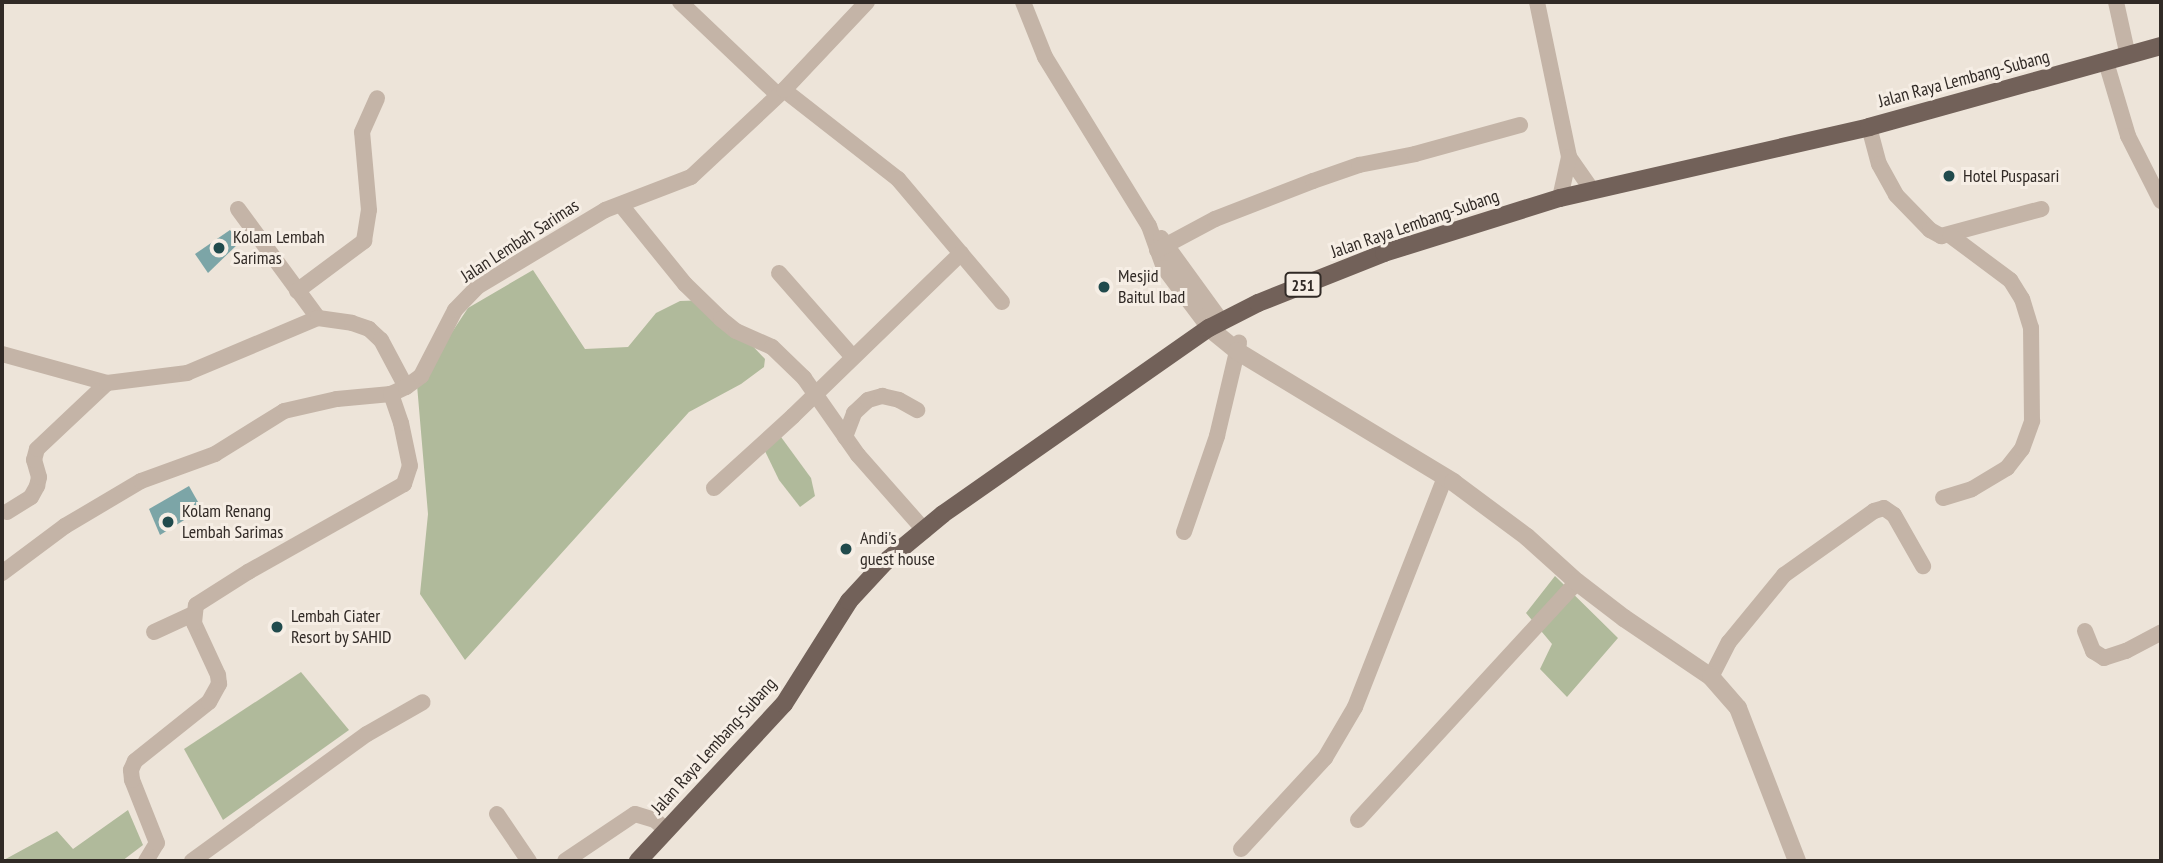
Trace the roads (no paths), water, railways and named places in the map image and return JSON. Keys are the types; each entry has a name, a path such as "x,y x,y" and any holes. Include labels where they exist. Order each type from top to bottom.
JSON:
{"main road":[{"name":"Jalan Raya Lembang-Subang","path":"638,861 784,704 849,601 885,562 943,514 1216,325 1258,303 1384,253 1560,198 1868,127 2161,46"}],"street":[{"path":"680,2 781,92 898,179 1002,302"},
{"name":"Jalan Lembah Sarimas","path":"2,573 65,526 141,481 215,454 284,411 337,399 391,394 406,387 421,376 455,310 477,287 604,210 691,177 781,92 867,2"},
{"path":"1023,2 1045,57 1162,247 1164,268 1241,350 1445,477 1527,537 1577,582 1711,677 1738,708 1797,861"},
{"path":"1537,2 1569,157 1592,190"},
{"path":"2116,2 2128,57"},
{"path":"2106,62 2128,136 2161,201"},
{"path":"297,291 364,241 369,210 362,132 377,98"},
{"path":"1162,247 1215,219 1313,181 1359,166 1415,155 1520,125"},
{"path":"1868,127 1879,164 1896,195 1930,230 1941,236 1951,236 2041,209"},
{"path":"1560,198 1569,157"},
{"path":"621,205 685,285 736,331 772,347 804,377 845,437 925,531"},
{"path":"239,209 318,318"},
{"path":"1943,498 1972,489 2007,468 2022,449 2032,421 2031,328 2022,299 2010,280 1951,236"},
{"path":"714,488 961,253"},
{"path":"779,273 852,356"},
{"path":"2,354 107,383 187,373 318,318 352,323 369,329 381,340 406,387"},
{"path":"1184,532 1217,436 1241,350"},
{"path":"7,512 31,497 37,486 39,477 34,460 37,449 107,383"},
{"path":"154,632 192,614 197,605 248,572 404,484 410,466 401,423 391,394"},
{"path":"845,437 854,412 868,400 882,396 900,400 917,410"},
{"path":"1241,849 1325,758 1355,708 1445,477"},
{"path":"1711,677 1729,642 1784,575 1874,511 1884,508 1894,515 1923,566"},
{"path":"1358,820 1577,582"},
{"path":"146,861 158,843 132,780 131,770 135,761 209,702 217,693 219,684 218,675 192,614"},
{"path":"2085,631 2093,651 2104,658 2126,651 2161,632"},
{"path":"192,861 367,734 423,702"},
{"path":"497,814 529,861"},
{"path":"565,861 635,814 655,820 667,831"}],"water":[{"name":"Kolam Lembah Sarimas","path":"230,230 240,242 208,273 195,254"},
{"name":"Kolam Renang Lembah Sarimas","path":"189,486 202,509 160,535 149,509"}],"place":[{"name":"Hotel Puspasari","path":"1949,176"},
{"name":"Kolam Lembah Sarimas","path":"219,248"},
{"name":"Mesjid Baitul Ibad","path":"1104,287"},
{"name":"Kolam Renang Lembah Sarimas","path":"168,522"},
{"name":"Andi's guest house","path":"846,549"},
{"name":"Lembah Ciater Resort by SAHID","path":"277,627"}]}
